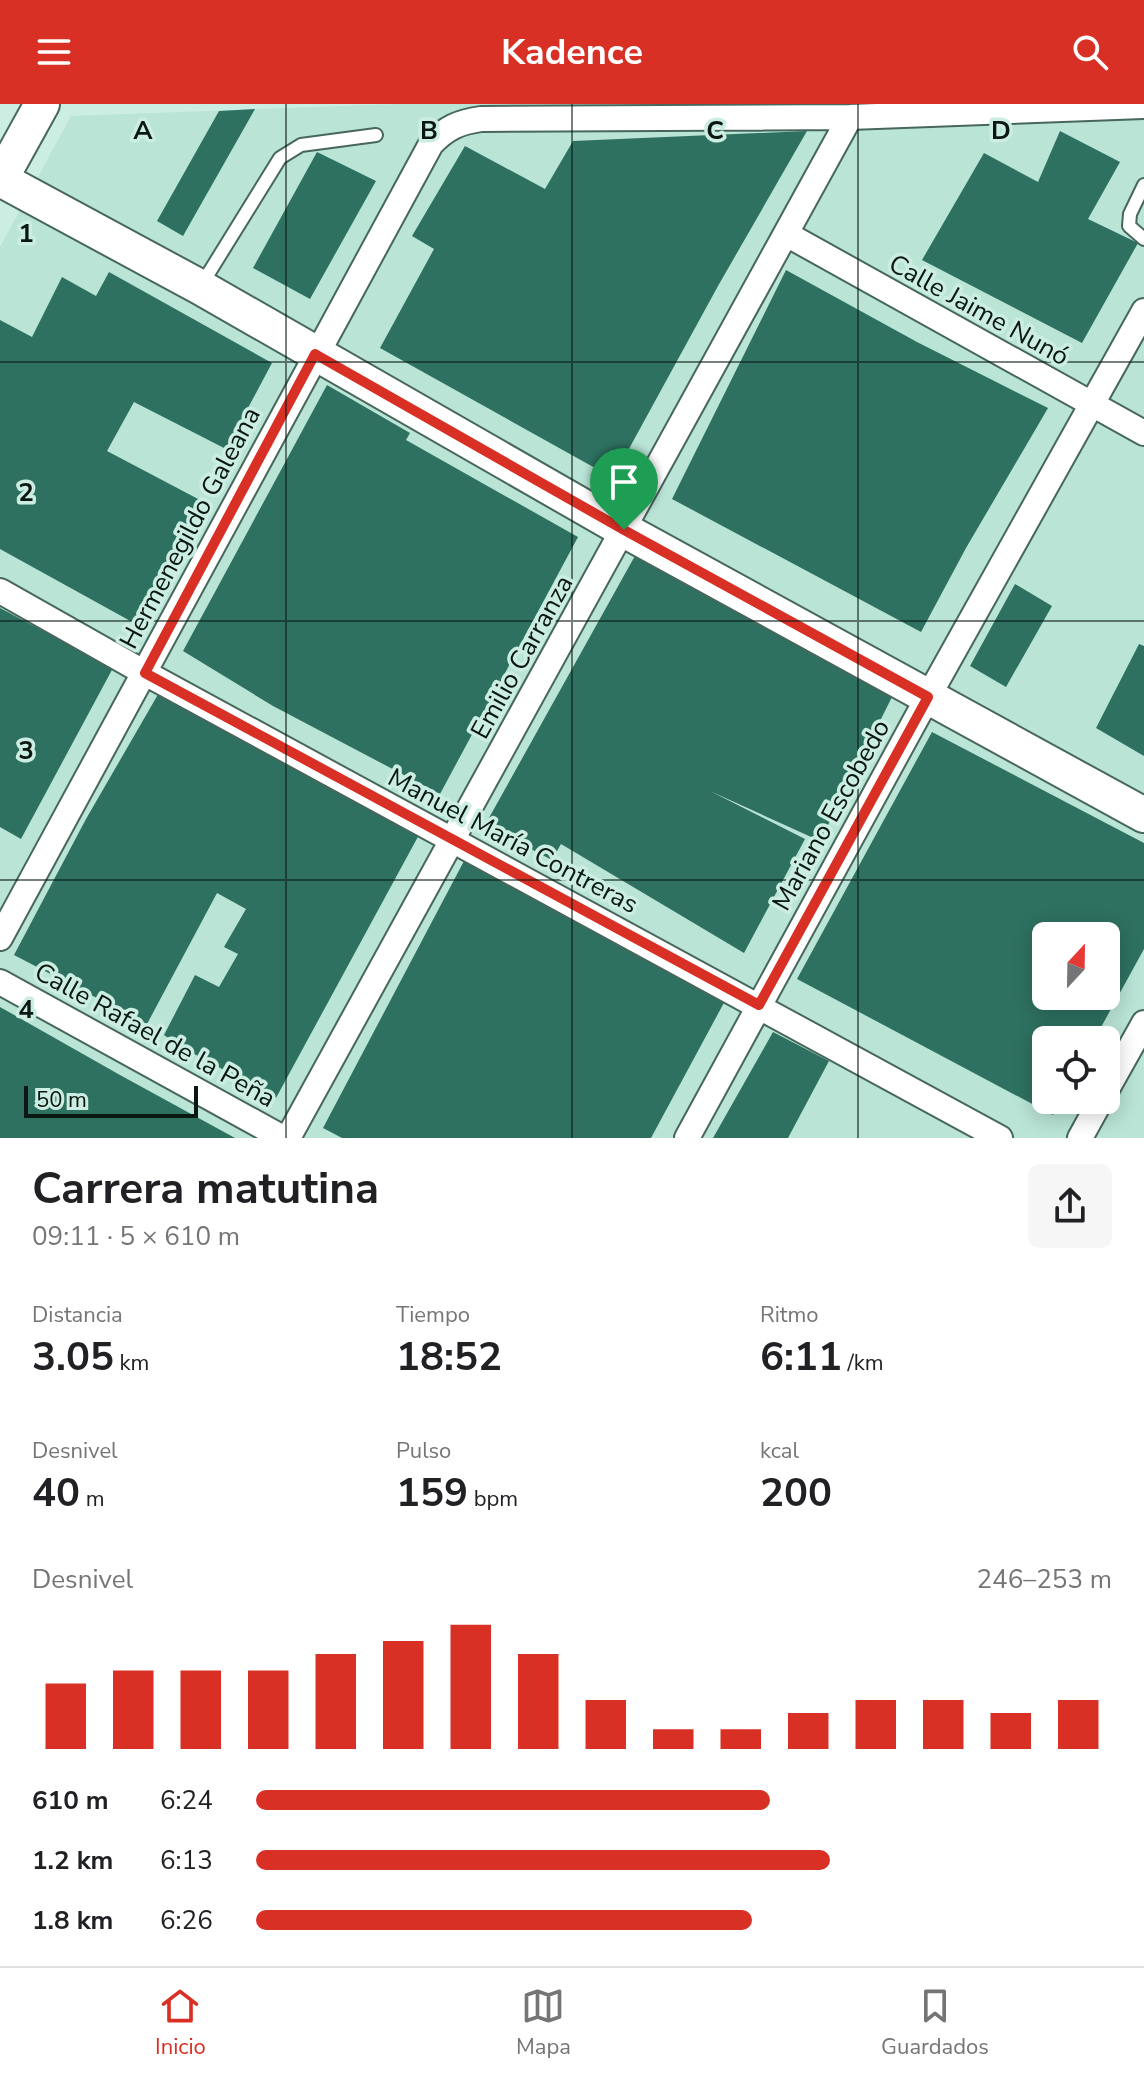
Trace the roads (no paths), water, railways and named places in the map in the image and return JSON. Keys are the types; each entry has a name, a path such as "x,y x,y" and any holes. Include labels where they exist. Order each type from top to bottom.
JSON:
{"street":[{"path":"42,104 0,179 200,287 624,530 1144,815"},
{"path":"850,117 1144,106"},
{"name":"Hermenegildo Galeana","path":"0,938 315,354 431,144 443,131 465,121 481,119 850,117"},
{"name":"Emilio Carranza","path":"286,1138 788,235 850,117"},
{"name":"Calle Jaime Nunó","path":"788,235 1144,433"},
{"name":"Mariano Escobedo","path":"687,1138 1144,311"},
{"name":"Manuel María Contreras","path":"0,591 1000,1138"},
{"name":"Calle Rafael de la Peña","path":"0,982 286,1138"},
{"path":"1120,1066 1144,1023"},
{"path":"1080,1138 1093,1114"}],"lane":[{"path":"200,287 280,158 301,145 376,135"},
{"path":"1144,185 1130,214 1129,226 1144,239"}]}
